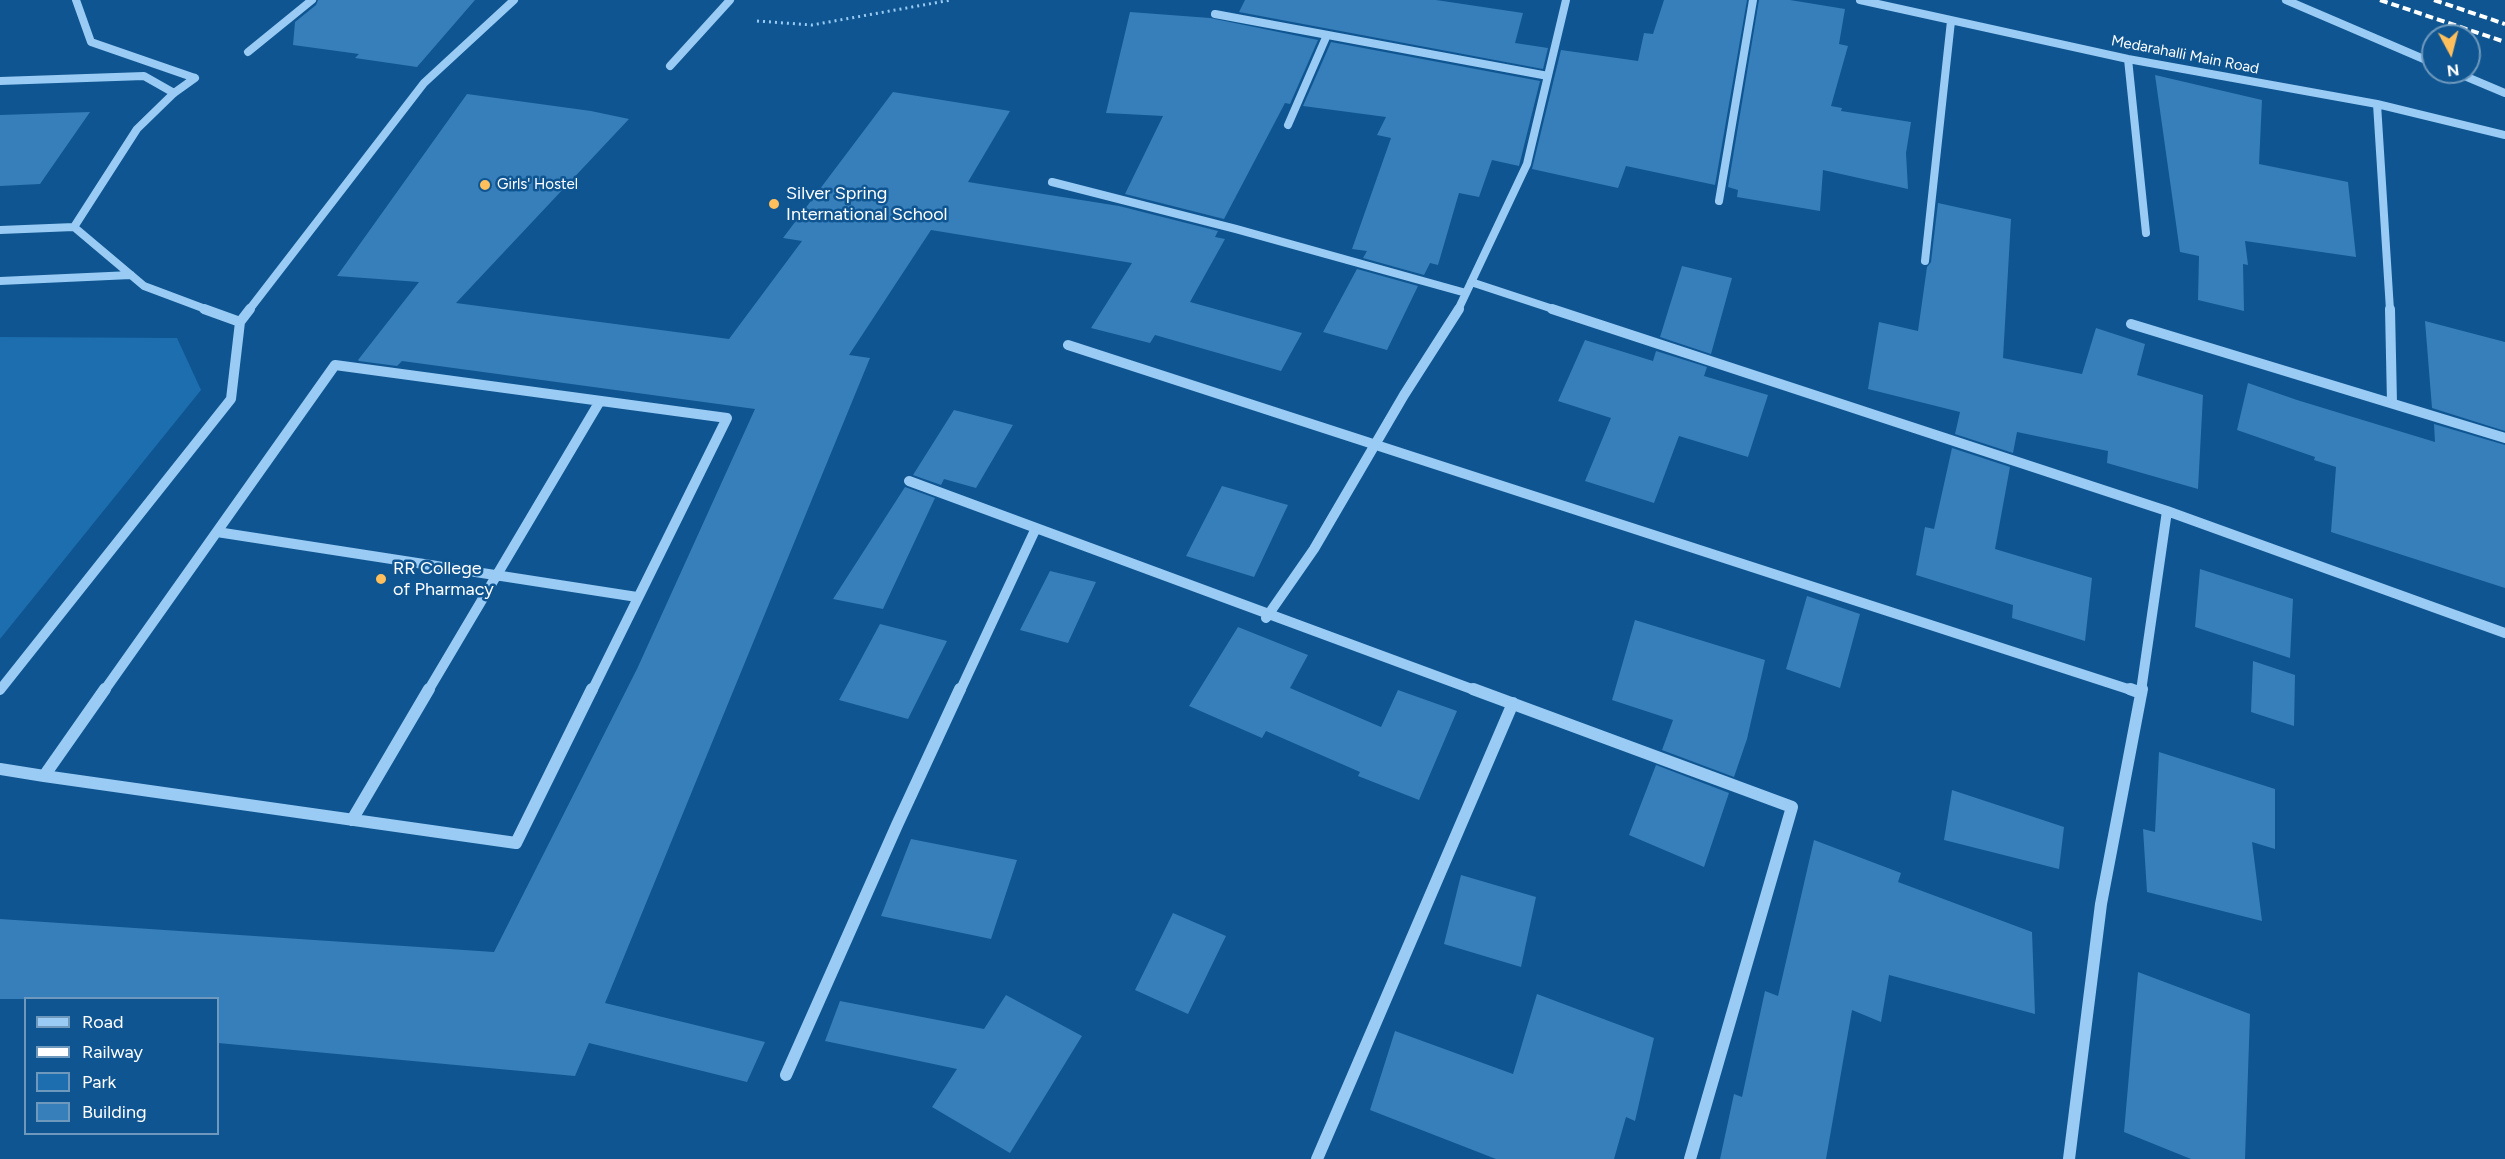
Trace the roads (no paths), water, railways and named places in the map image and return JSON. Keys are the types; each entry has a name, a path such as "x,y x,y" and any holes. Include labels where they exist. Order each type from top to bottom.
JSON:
{"street":[{"path":"74,227 137,129 174,93 195,78 91,42 76,0"},
{"path":"248,52 312,0"},
{"path":"0,690 231,399 240,322 424,83 514,0"},
{"path":"670,66 730,0"},
{"path":"1267,616 1314,549 1404,395 1456,315 1527,164 1566,0"},
{"path":"1719,201 1753,0"},
{"name":"Medarahalli Main Road","path":"1860,0 2128,59 2377,104 2505,135"},
{"path":"2286,0 2421,58"},
{"path":"1215,14 1548,76"},
{"path":"1925,261 1951,21"},
{"path":"1288,125 1327,35"},
{"path":"2128,59 2146,233"},
{"path":"0,81 144,76 174,93"},
{"path":"2481,83 2505,93"},
{"path":"2377,104 2390,282 2392,404"},
{"path":"1052,182 1236,229 1466,293"},
{"path":"0,230 74,227 144,286 240,322"},
{"path":"0,281 131,275"},
{"path":"1471,282 2167,511 2505,633"},
{"path":"2131,324 2505,438"},
{"path":"1068,345 2141,693"},
{"path":"0,770 516,843 727,418 335,365 44,776"},
{"path":"352,820 600,401"},
{"path":"909,481 1267,616 1513,703 1791,807 1690,1159"},
{"path":"2069,1159 2101,904 2141,693 2167,511"},
{"path":"786,1075 897,825 1036,528"},
{"path":"217,532 637,597"},
{"path":"1317,1159 1513,703"}],"railway":[{"path":"2380,0 2505,42"},
{"path":"2434,0 2505,24"}],"place":[{"name":"Girls' Hostel","path":"485,185"},
{"name":"Silver Spring International School","path":"774,204"},
{"name":"RR College of Pharmacy","path":"381,579"}]}
